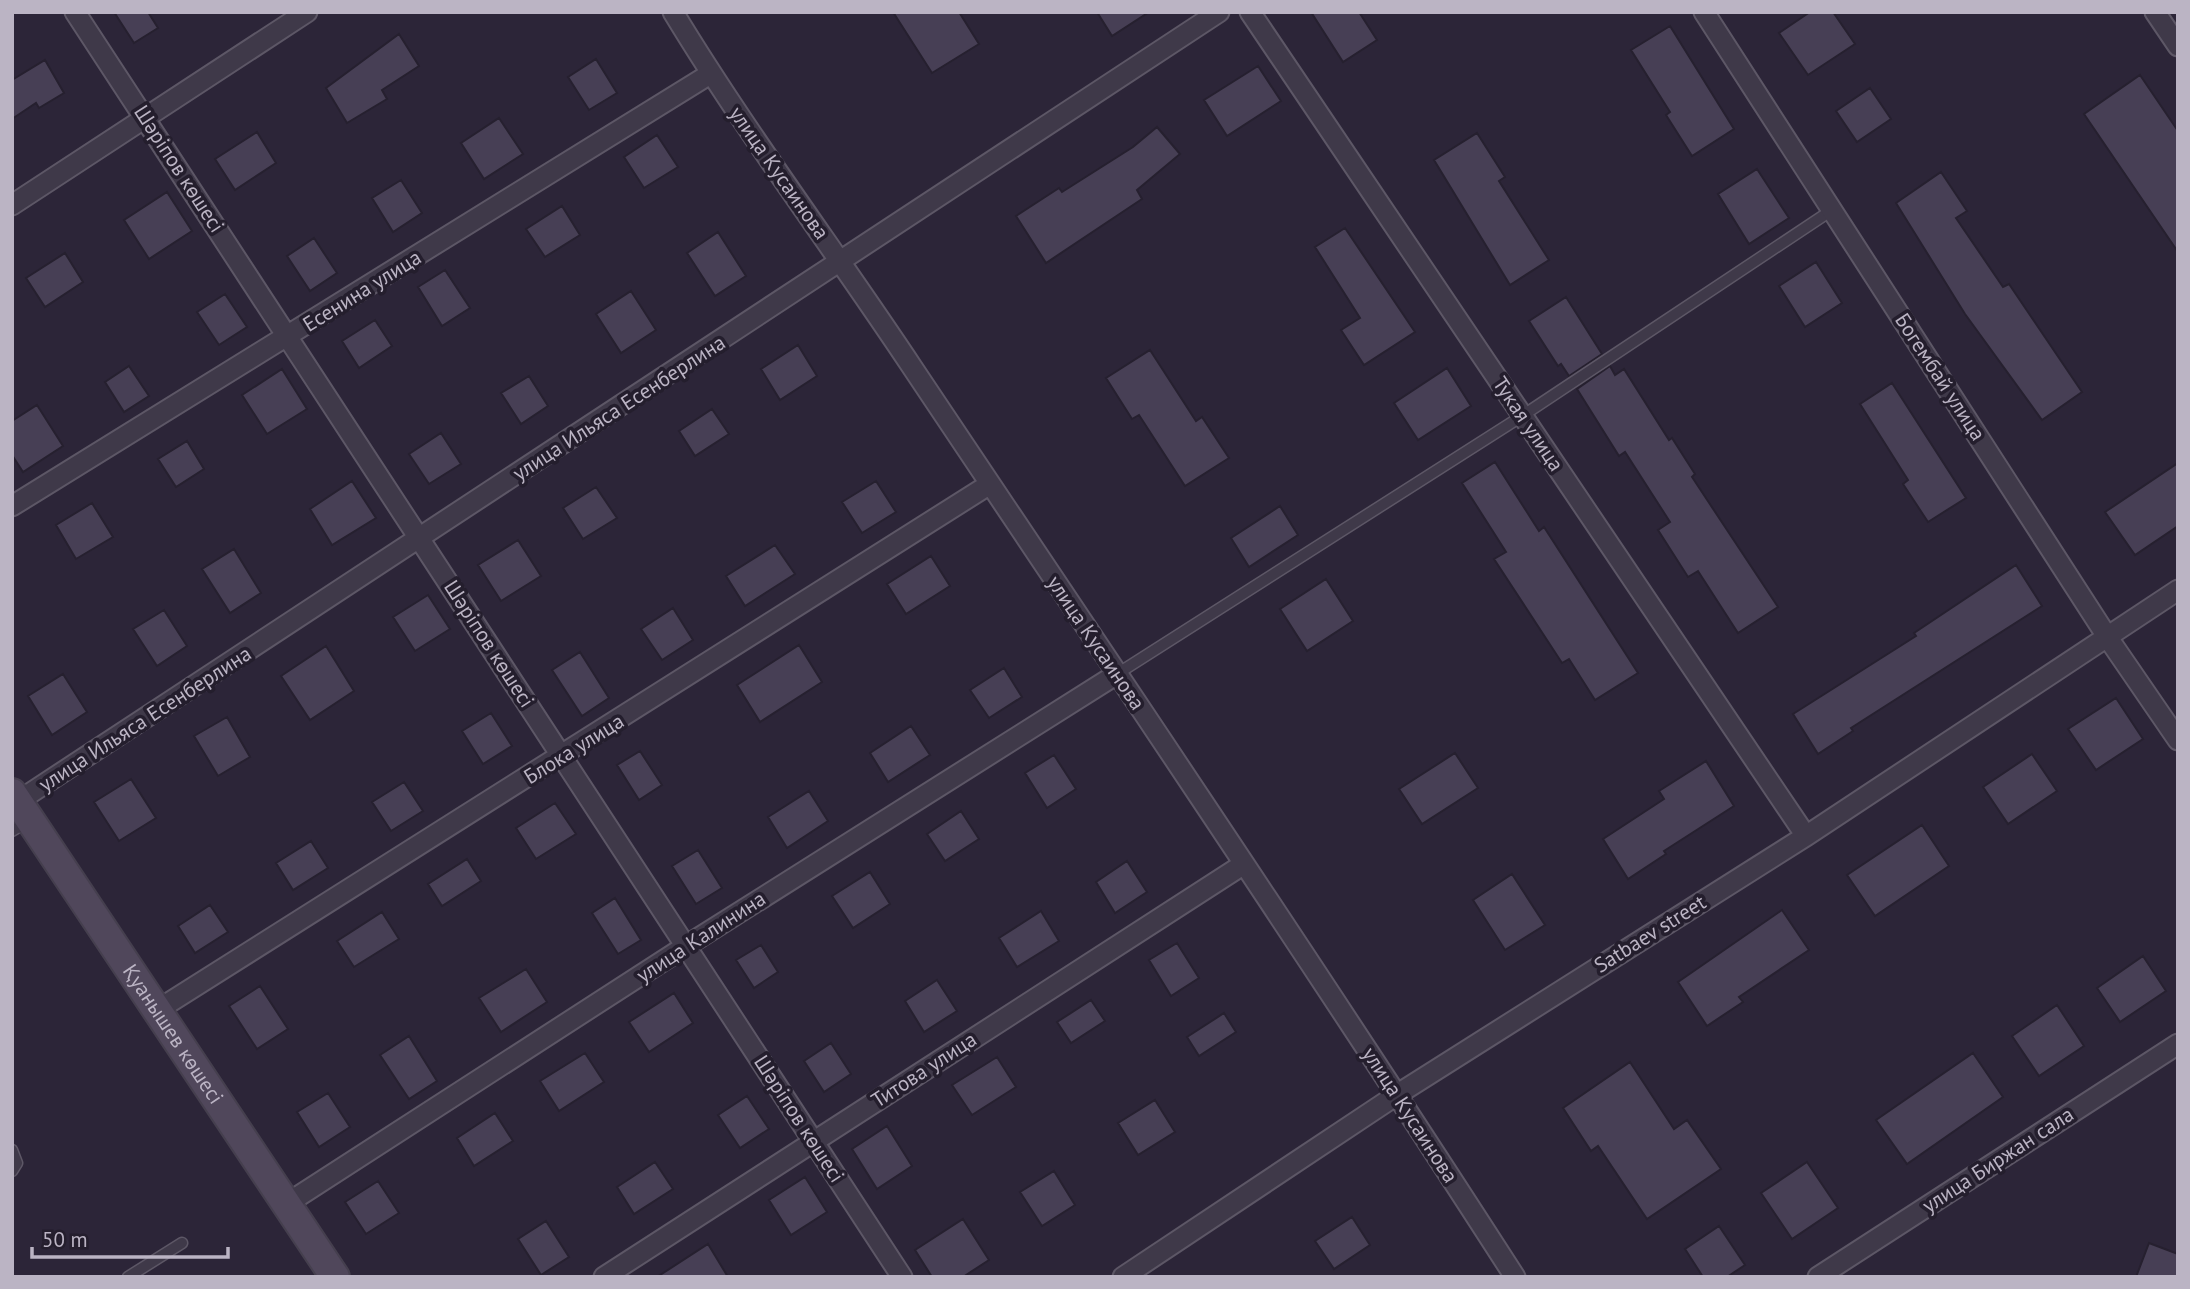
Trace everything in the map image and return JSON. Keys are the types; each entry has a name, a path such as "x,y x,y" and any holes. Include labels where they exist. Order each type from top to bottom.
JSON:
{"street":[{"name":"Шәріпов көшесі","path":"75,12 902,1277"},
{"path":"12,205 144,116 307,12"},
{"name":"улица Кусаинова","path":"673,12 710,74 841,261 1398,1094 1515,1277"},
{"name":"улица Ильяса Есенберлина","path":"18,812 420,539 1219,12"},
{"name":"Тукая улица","path":"1250,12 1806,835"},
{"name":"Богембай улица","path":"1704,12 2108,638 2178,740"},
{"path":"2155,12 2178,46"},
{"name":"Есенина улица","path":"12,506 710,74"},
{"name":"Блока улица","path":"156,1011 562,757 990,484"},
{"name":"Satbaev street","path":"1123,1277 1398,1094 1806,835 2178,590"},
{"name":"улица Калинина","path":"288,1203 686,946 1117,674"},
{"name":"Қуанышев көшесі","path":"18,812 288,1203 335,1277"},
{"name":"Титова улица","path":"604,1277 1244,864"},
{"name":"улица Биржан сала","path":"1818,1277 2178,1044"}],"lane":[{"path":"1117,674 1522,416 1832,210"},
{"path":"12,1150 17,1163 12,1171"},
{"path":"128,1277 182,1244"}],"building":[{"path":"114,12 148,12 158,28 134,43"},
{"path":"893,12 959,12 979,44 932,73"},
{"path":"1097,12 1149,12 1112,36"},
{"path":"1311,12 1359,12 1377,40 1343,62"},
{"path":"1810,12 1833,12 1855,44 1808,75 1779,33"},
{"path":"1670,26 1734,129 1692,156 1666,115 1670,112 1631,50"},
{"path":"399,34 419,66 382,90 387,99 347,123 326,88"},
{"path":"596,59 617,93 589,110 568,77"},
{"path":"45,60 64,93 39,108 36,103 12,119 12,80"},
{"path":"1258,66 1281,101 1227,136 1204,100"},
{"path":"2140,75 2178,131 2178,252 2084,114"},
{"path":"1870,88 1891,119 1857,142 1836,111"},
{"path":"499,118 523,154 484,179 461,143"},
{"path":"1157,127 1180,154 1137,190 1142,199 1046,263 1016,216 1059,188 1062,192 1133,147"},
{"path":"257,132 276,163 235,190 215,159"},
{"path":"1477,133 1505,177 1499,181 1549,260 1510,285 1434,160"},
{"path":"657,135 678,167 644,188 624,157"},
{"path":"1757,169 1789,218 1749,244 1718,194"},
{"path":"1941,172 1967,211 1956,218 2003,287 2009,284 2082,392 2042,420 1965,314 1896,203"},
{"path":"401,180 422,213 393,232 372,198"},
{"path":"167,192 192,231 149,259 124,220"},
{"path":"562,206 580,235 545,257 526,229"},
{"path":"1345,228 1415,332 1364,365 1341,330 1360,318 1315,247"},
{"path":"718,232 746,276 715,296 687,253"},
{"path":"314,238 337,273 310,291 287,256"},
{"path":"65,253 83,282 45,307 26,278"},
{"path":"1816,262 1842,303 1805,327 1779,286"},
{"path":"445,270 470,308 442,326 418,287"},
{"path":"631,291 656,330 621,353 596,314"},
{"path":"225,294 247,327 219,345 197,312"},
{"path":"1566,297 1602,354 1569,376 1561,364 1558,366 1529,321"},
{"path":"375,320 392,346 359,368 342,341"},
{"path":"798,345 817,376 780,400 761,369"},
{"path":"1150,350 1196,421 1202,417 1229,458 1185,486 1139,415 1132,419 1106,378"},
{"path":"129,366 149,396 124,412 105,382"},
{"path":"1610,366 1615,375 1624,369 1669,440 1672,438 1695,474 1692,477 1778,607 1738,633 1698,571 1688,577 1658,530 1670,522 1625,452 1619,456 1577,389"},
{"path":"1447,368 1471,406 1418,440 1394,403"},
{"path":"282,369 307,409 267,434 242,395"},
{"path":"529,376 548,406 521,424 501,393"},
{"path":"1892,383 1966,498 1928,522 1903,484 1908,480 1860,404"},
{"path":"37,405 63,446 23,472 12,455 12,421"},
{"path":"712,409 729,434 695,456 679,431"},
{"path":"441,433 461,464 429,484 409,454"},
{"path":"187,441 204,469 176,487 158,459"},
{"path":"1495,462 1539,531 1544,527 1638,673 1595,700 1569,659 1562,663 1494,559 1506,552 1462,483"},
{"path":"2178,463 2178,526 2135,555 2105,512"},
{"path":"352,481 376,518 332,545 310,509"},
{"path":"876,481 896,512 862,533 842,502"},
{"path":"596,487 617,518 583,539 563,508"},
{"path":"92,503 113,537 76,559 56,525"},
{"path":"1280,506 1298,535 1249,567 1231,538"},
{"path":"518,540 541,576 501,601 478,565"},
{"path":"775,545 795,574 745,606 726,576"},
{"path":"234,549 261,593 230,613 202,569"},
{"path":"931,556 950,586 906,614 887,584"},
{"path":"2016,565 2042,606 1851,728 1853,731 1818,754 1793,714 1916,636 1914,633"},
{"path":"1326,579 1353,621 1307,651 1280,609"},
{"path":"428,595 450,629 415,651 393,617"},
{"path":"673,608 693,640 662,660 641,629"},
{"path":"164,610 187,646 157,666 133,629"},
{"path":"799,645 822,682 760,722 737,685"},
{"path":"326,646 354,691 310,720 281,676"},
{"path":"580,652 609,698 582,716 552,670"},
{"path":"1004,668 1022,697 989,718 970,690"},
{"path":"63,674 87,712 52,735 28,696"},
{"path":"2116,698 2143,739 2096,770 2068,729"},
{"path":"491,713 512,746 483,764 462,731"},
{"path":"227,717 250,757 218,776 194,736"},
{"path":"911,726 930,755 888,782 870,753"},
{"path":"640,751 662,785 639,800 617,765"},
{"path":"1455,753 1478,788 1422,824 1399,789"},
{"path":"2032,754 2057,791 2008,824 1983,787"},
{"path":"1054,755 1076,789 1047,808 1025,773"},
{"path":"1706,761 1734,806 1664,851 1666,854 1628,879 1603,839 1664,799 1659,791"},
{"path":"131,779 156,818 119,841 94,802"},
{"path":"404,782 423,811 391,831 372,802"},
{"path":"809,791 828,821 787,848 768,817"},
{"path":"555,803 576,834 536,859 516,828"},
{"path":"961,811 979,839 945,861 927,834"},
{"path":"1922,825 1949,866 1875,916 1847,875"},
{"path":"311,841 328,868 293,890 276,863"},
{"path":"698,850 722,888 696,904 672,866"},
{"path":"467,859 481,881 442,906 428,884"},
{"path":"1127,861 1147,892 1115,913 1096,882"},
{"path":"870,872 890,904 853,928 832,896"},
{"path":"1512,874 1545,925 1505,950 1473,900"},
{"path":"615,898 641,940 618,954 592,913"},
{"path":"210,905 228,932 195,953 178,926"},
{"path":"1782,910 1809,950 1739,997 1743,1002 1707,1026 1678,982"},
{"path":"1041,911 1059,941 1017,967 999,938"},
{"path":"382,912 399,939 354,967 337,941"},
{"path":"1177,943 1199,978 1171,996 1149,960"},
{"path":"761,945 778,972 754,988 736,960"},
{"path":"2143,956 2166,991 2120,1022 2097,988"},
{"path":"526,969 547,1002 501,1032 479,998"},
{"path":"937,980 957,1011 924,1032 905,1001"},
{"path":"260,986 288,1029 257,1049 229,1006"},
{"path":"674,993 693,1023 649,1052 629,1022"},
{"path":"1091,1000 1105,1021 1071,1043 1057,1022"},
{"path":"2057,1005 2084,1046 2039,1076 2012,1036"},
{"path":"1224,1013 1236,1032 1199,1056 1187,1037"},
{"path":"409,1036 437,1081 409,1099 380,1055"},
{"path":"831,1043 851,1074 824,1092 804,1061"},
{"path":"585,1053 604,1082 559,1111 540,1081"},
{"path":"1973,1053 2003,1097 1907,1164 1876,1120"},
{"path":"997,1057 1016,1087 972,1115 952,1085"},
{"path":"1630,1062 1674,1129 1687,1120 1721,1169 1647,1219 1598,1146 1591,1151 1563,1108"},
{"path":"328,1093 350,1127 319,1147 297,1112"},
{"path":"747,1096 769,1129 740,1148 718,1115"},
{"path":"1155,1100 1175,1132 1138,1155 1118,1123"},
{"path":"495,1113 513,1141 474,1166 457,1138"},
{"path":"887,1126 912,1166 877,1189 852,1149"},
{"path":"655,1162 673,1189 634,1214 617,1187"},
{"path":"1807,1162 1838,1208 1792,1239 1761,1193"},
{"path":"1054,1171 1075,1205 1042,1226 1020,1192"},
{"path":"805,1177 827,1212 791,1235 769,1200"},
{"path":"378,1181 399,1213 366,1234 345,1202"},
{"path":"1352,1217 1370,1245 1334,1269 1315,1241"},
{"path":"963,1219 989,1260 963,1277 932,1277 915,1250"},
{"path":"546,1221 569,1257 541,1275 518,1239"},
{"path":"1719,1226 1745,1265 1727,1277 1703,1277 1685,1249"},
{"path":"2149,1243 2178,1254 2178,1277 2136,1277"},
{"path":"708,1244 728,1277 657,1277"}]}
